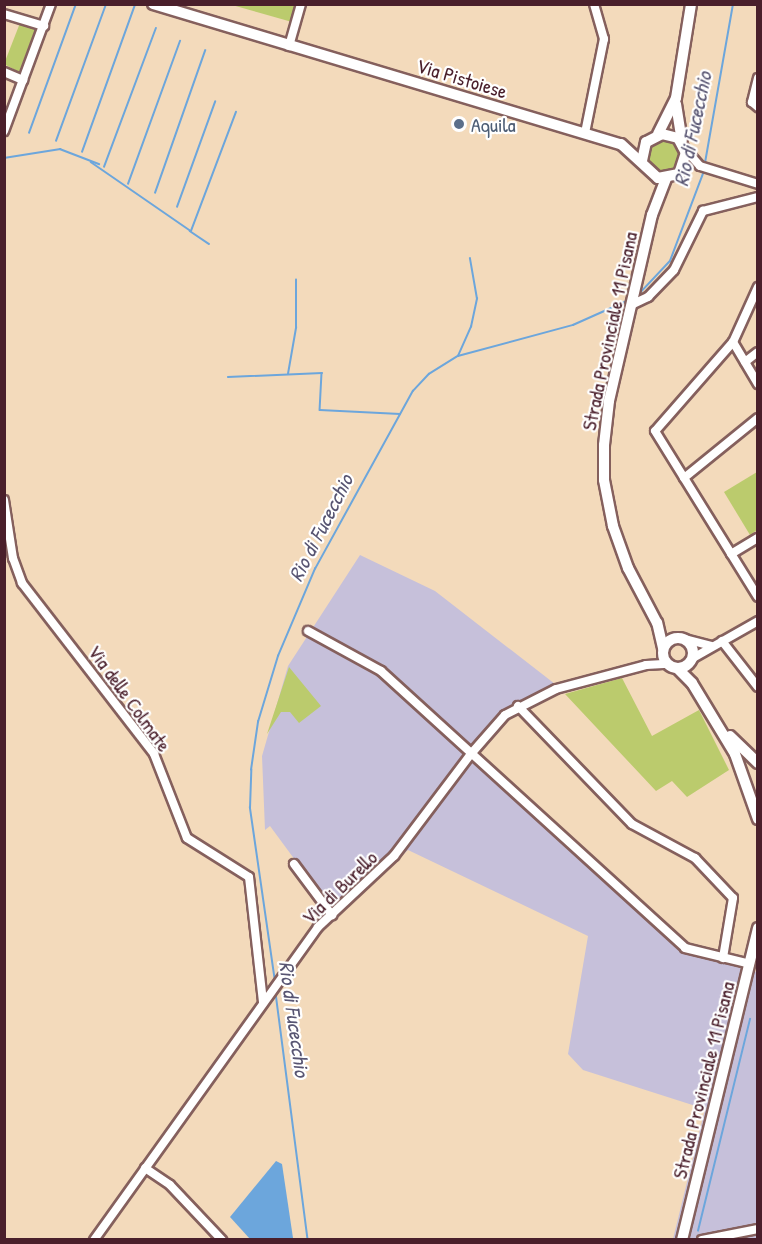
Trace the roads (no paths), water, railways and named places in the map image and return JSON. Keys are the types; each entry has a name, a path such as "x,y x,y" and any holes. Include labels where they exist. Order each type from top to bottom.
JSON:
{"main road":[{"name":"Via Pistoiese","path":"153,4 624,145 642,160"},
{"path":"676,98 654,136 642,148 642,160 651,175 666,179 679,174 686,163 684,147 677,128 676,98 691,4"},
{"path":"624,145 654,136 672,135 684,147"},
{"name":"Strada Provinciale 11 Pisana","path":"651,175 652,215"},
{"name":"Strada Provinciale 11 Pisana","path":"666,179 652,215 606,422 604,480 621,550 657,623 668,659"},
{"name":"Strada Provinciale 11 Pisana","path":"657,623 681,638"},
{"path":"668,659 681,638 692,646 692,682"},
{"path":"668,659 692,660"},
{"path":"668,659 692,682 735,754 756,795 758,819"},
{"path":"711,714 758,763"},
{"name":"Strada Provinciale 11 Pisana","path":"682,1239 758,928"}],"street":[{"path":"4,131 51,4"},
{"path":"289,45 301,4"},
{"path":"585,133 604,39 594,4"},
{"path":"4,14 44,26"},
{"path":"4,72 23,80"},
{"path":"758,78 752,102 758,107"},
{"path":"684,147 699,166 758,184"},
{"path":"679,174 699,166"},
{"path":"630,308 666,281 703,211 758,197"},
{"path":"758,287 733,342 656,428 656,435 758,597"},
{"path":"733,342 758,384"},
{"path":"745,362 758,352"},
{"path":"684,477 758,418"},
{"name":"Via delle Colmate","path":"4,500 14,558 22,583 154,754 187,838 249,877 263,1002"},
{"path":"731,554 758,538"},
{"path":"692,660 711,646 758,621"},
{"path":"308,631 381,671 470,755 685,948 750,964"},
{"path":"681,638 711,646"},
{"path":"722,642 758,687"},
{"name":"Via di Burello","path":"94,1239 318,927 407,842 470,755 518,706 556,689 668,659"},
{"path":"518,706 632,824 695,858 733,898 723,958"},
{"path":"294,864 332,915"},
{"path":"145,1168 170,1185 222,1239"},
{"path":"702,1239 758,1229"}],"water":[{"path":"276,1161 282,1164 293,1238 250,1239 230,1217"}],"waterway":[{"path":"29,133 76,4"},
{"path":"56,141 106,4"},
{"name":"Rio di Fucecchio","path":"705,163 733,4"},
{"path":"82,152 135,5"},
{"path":"104,167 156,28"},
{"path":"128,184 180,41"},
{"path":"155,193 205,51"},
{"path":"177,207 215,102"},
{"path":"91,162 191,231 236,112"},
{"path":"4,158 60,149 99,164"},
{"name":"Rio di Fucecchio","path":"639,294 670,261 704,171"},
{"path":"190,231 209,244"},
{"path":"458,356 471,327 477,299 470,259"},
{"path":"288,374 296,328 296,280"},
{"name":"Rio di Fucecchio","path":"275,982 250,808 251,770 258,722 278,656 315,569 413,391 429,374 458,356 573,325 627,301"},
{"path":"228,377 322,373 320,410 400,414"},
{"name":"Rio di Fucecchio","path":"276,993 308,1240"},
{"path":"698,1231 750,1019"}],"place":[{"name":"Aquila","path":"459,124"}]}
